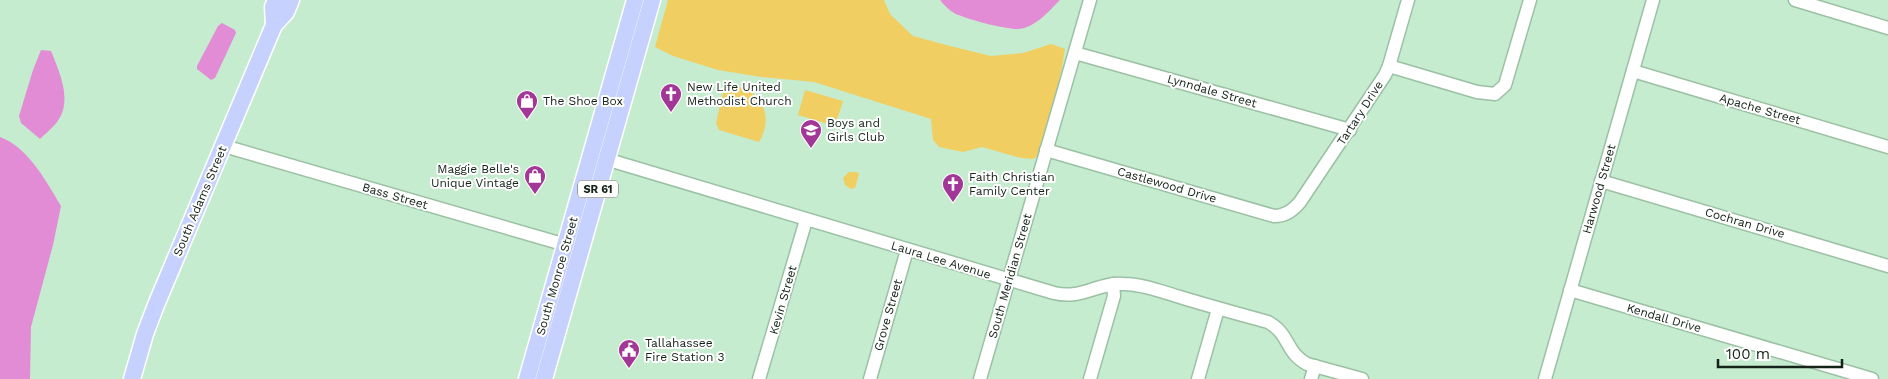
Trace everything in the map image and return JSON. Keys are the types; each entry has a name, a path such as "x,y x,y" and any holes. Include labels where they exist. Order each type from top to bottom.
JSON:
{"main road":[{"name":"South Adams Street","path":"274,24 273,7 276,0"},
{"name":"South Adams Street","path":"132,379 145,334 156,305 274,24 286,12 291,0"},
{"name":"South Monroe Street","path":"527,379 553,318 599,157 635,0"},
{"name":"South Monroe Street","path":"544,379 566,245 599,157 652,0"}],"street":[{"name":"South Meridian Street","path":"980,379 1090,0"},
{"name":"Tartary Drive","path":"1288,213 1300,202 1350,130 1389,66 1408,0"},
{"path":"1389,66 1476,92 1490,94 1500,91 1505,85 1530,0"},
{"name":"Harwood Street","path":"1545,379 1654,0"},
{"path":"1794,0 1888,28"},
{"name":"Lynndale Street","path":"1075,53 1350,130"},
{"name":"Apache Street","path":"1633,72 1888,147"},
{"name":"Bass Street","path":"224,146 566,245"},
{"name":"Castlewood Drive","path":"1046,150 1274,216 1288,213"},
{"name":"Laura Lee Avenue","path":"599,157 1009,281 1066,296 1084,293 1113,284 1138,286 1268,322 1276,326 1284,335 1294,355 1300,360 1362,379"},
{"name":"Cochran Drive","path":"1602,181 1888,266"},
{"name":"Kevin Street","path":"760,379 806,220"},
{"name":"Grove Street","path":"870,379 907,250"},
{"path":"1090,379 1114,296 1113,284"},
{"name":"Kendall Drive","path":"1570,290 1872,379"},
{"path":"1198,379 1218,308"},
{"path":"1311,379 1315,366"}],"shaded area":[{"path":"668,0 884,0 890,14 913,36 991,56 1023,53 1051,44 1065,49 1041,154 1033,159 1021,158 982,147 963,152 939,147 933,140 931,119 814,82 761,77 718,70 673,56 655,47"},
{"path":"940,0 1060,0 1037,22 1025,28 1014,29 976,21 954,13"},
{"path":"222,23 235,30 236,33 215,78 211,80 197,69 197,66 218,26"},
{"path":"41,50 51,51 63,85 64,103 59,119 40,139 21,123 19,116"},
{"path":"730,85 741,87 750,92 757,97 762,105 766,123 759,142 719,130 716,123 724,87"},
{"path":"805,90 843,101 835,126 798,115"},
{"path":"0,137 19,148 28,157 61,206 53,245 31,327 30,379 0,379"},
{"path":"849,172 857,172 859,174 855,188 851,189 845,185 843,178"}],"place":[{"name":"New Life United Methodist Church","path":"671,113"},
{"name":"The Shoe Box","path":"527,120"},
{"name":"Boys and Girls Club","path":"811,149"},
{"name":"Maggie Belle's Unique Vintage","path":"535,195"},
{"name":"Faith Christian Family Center","path":"953,203"},
{"name":"Tallahassee Fire Station 3","path":"629,369"}]}
